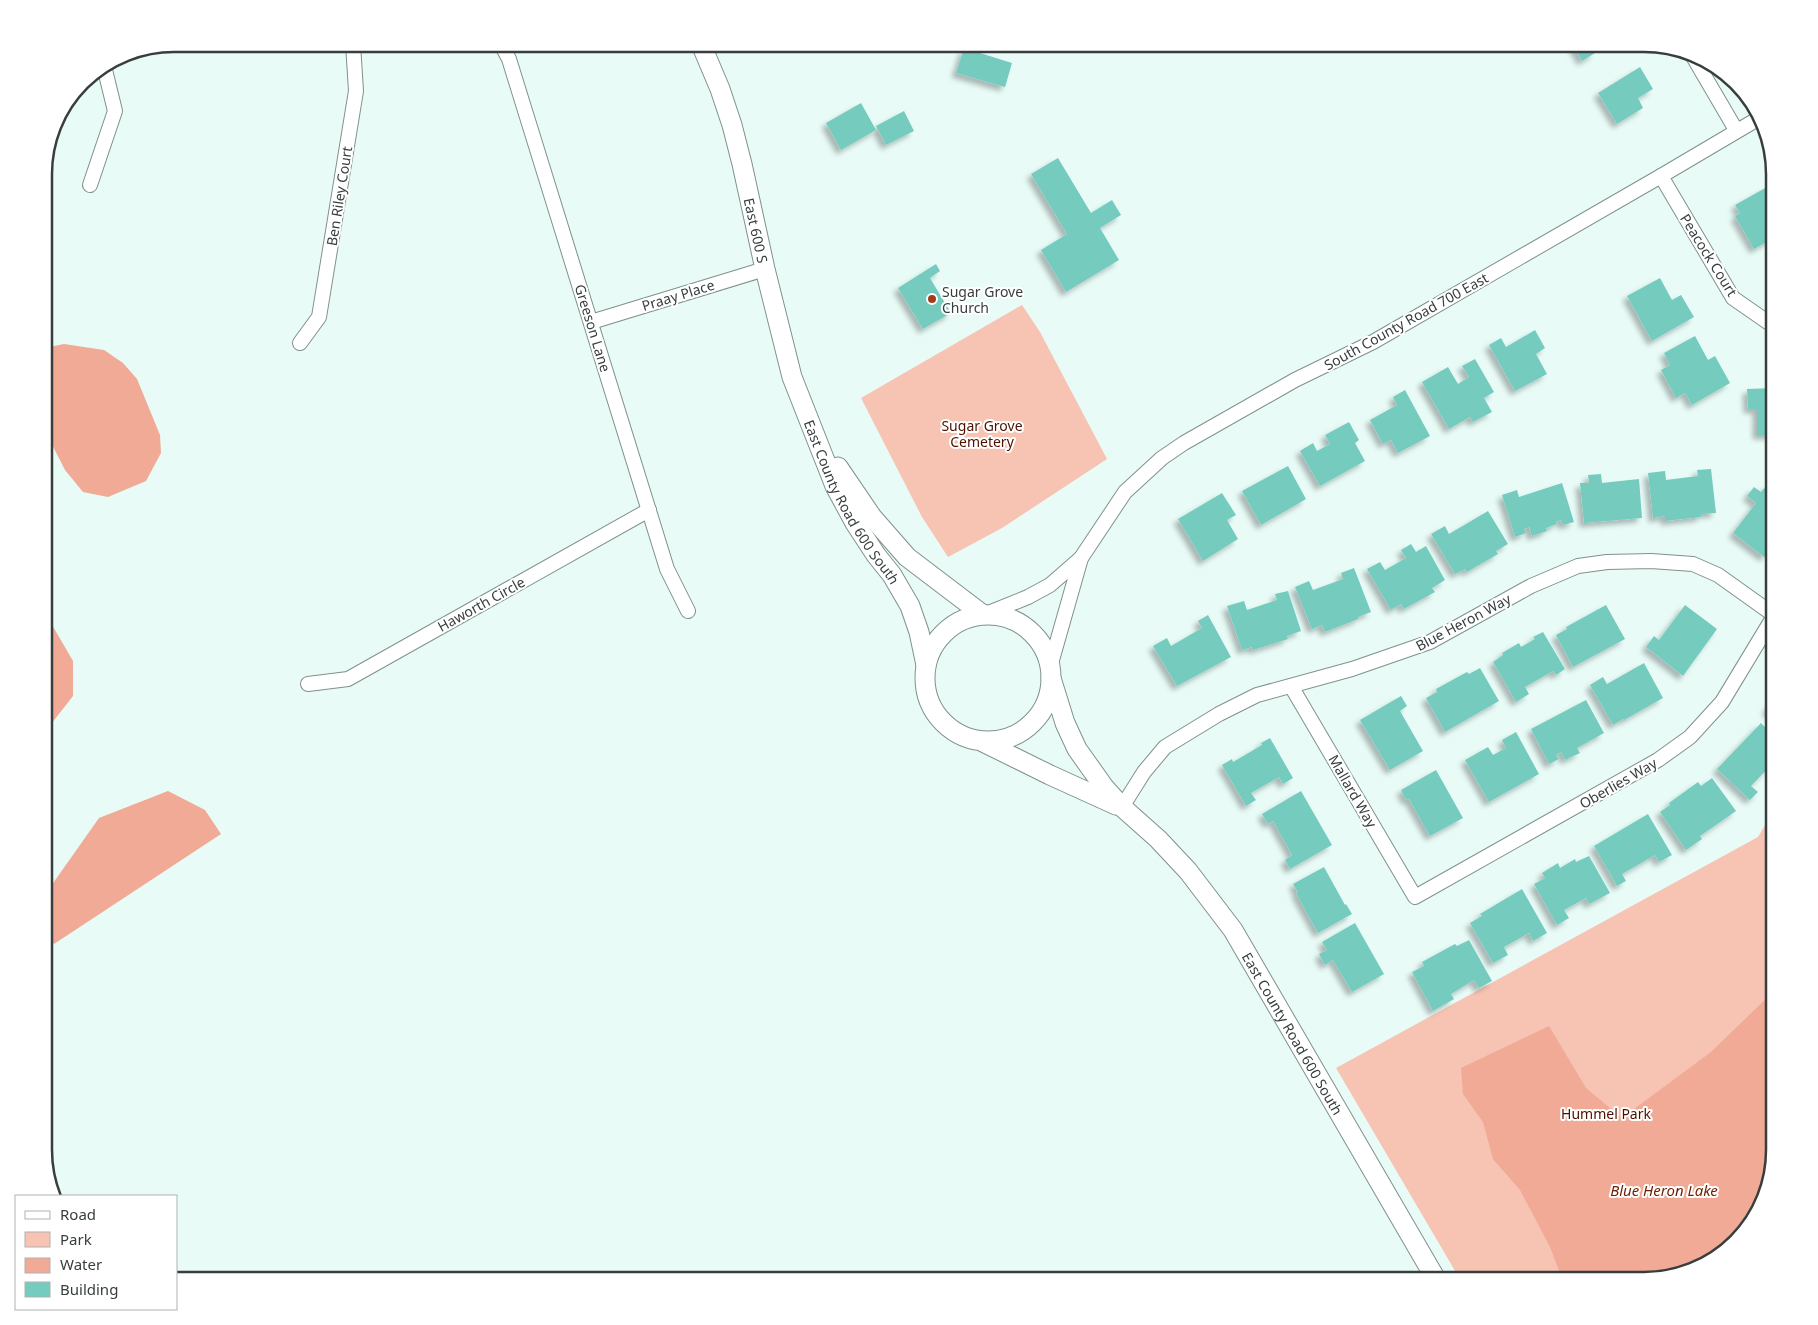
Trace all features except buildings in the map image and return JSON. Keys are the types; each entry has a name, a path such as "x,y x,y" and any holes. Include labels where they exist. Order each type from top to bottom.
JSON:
{"street":[{"name":"Ben Riley Court","path":"300,342 319,317 356,91 354,53"},
{"name":"Greeson Lane","path":"506,53 510,59 592,322 667,569 688,611"},
{"name":"East 600 S","path":"705,53 732,125 790,370 809,418"},
{"path":"1698,65 1736,130"},
{"path":"90,185 115,111 106,74"},
{"name":"South County Road 700 East","path":"984,614 1028,597 1050,585 1081,558 1125,492 1162,458 1184,443 1295,380 1373,342 1753,121"},
{"name":"Peacock Court","path":"1661,176 1732,298 1766,321"},
{"name":"Praay Place","path":"592,322 765,269"},
{"name":"East County Road 600 South","path":"809,418 848,484 892,541 923,570 984,614"},
{"name":"East County Road 600 South","path":"809,418 835,486 855,524 892,575 910,606 919,632 926,665"},
{"name":"Haworth Circle","path":"308,684 348,679 649,510"},
{"name":"South County Road 700 East","path":"1051,672 1081,558"},
{"name":"Blue Heron Way","path":"1122,807 1144,772 1165,747 1219,714 1257,695 1352,669 1430,642 1531,586 1578,566 1633,561 1693,564 1718,575 1766,610"},
{"path":"984,614 1010,618 1030,630 1043,647 1051,672 1051,688 1044,708 1031,725 1013,736 992,741 982,741 961,735 951,729 934,711 925,689 926,665 935,642 942,633 962,619 984,614"},
{"name":"Oberlies Way","path":"1415,897 1658,760 1690,737 1722,702 1766,629"},
{"name":"East County Road 600 South","path":"1051,672 1065,723 1077,749 1104,787 1122,807 1175,856 1228,923 1432,1272"},
{"name":"Mallard Way","path":"1291,686 1415,897"},
{"name":"East County Road 600 South","path":"982,741 1050,775 1122,807"}],"green space":[{"name":"Sugar Grove Cemetery","path":"1022,305 1040,332 1107,459 1002,528 948,557 922,517 861,398"},
{"name":"Hummel Park","path":"1766,824 1766,1150 1759,1190 1749,1212 1740,1225 1724,1242 1697,1260 1683,1266 1659,1271 1456,1272 1336,1068 1758,837"}],"water":[{"path":"64,344 104,350 123,363 137,379 160,435 161,453 146,481 108,497 83,492 65,470 53,447 53,346"},
{"path":"53,627 73,661 73,696 53,722"},
{"path":"168,791 205,810 221,834 54,944 53,883 99,818"},
{"name":"Blue Heron Lake","path":"1766,999 1766,1150 1759,1190 1749,1212 1724,1242 1711,1252 1683,1266 1644,1272 1560,1272 1550,1247 1520,1190 1493,1159 1483,1122 1463,1094 1461,1068 1549,1026 1586,1088 1622,1118 1711,1052"}],"place":[{"name":"Sugar Grove Church","path":"932,299"}]}
